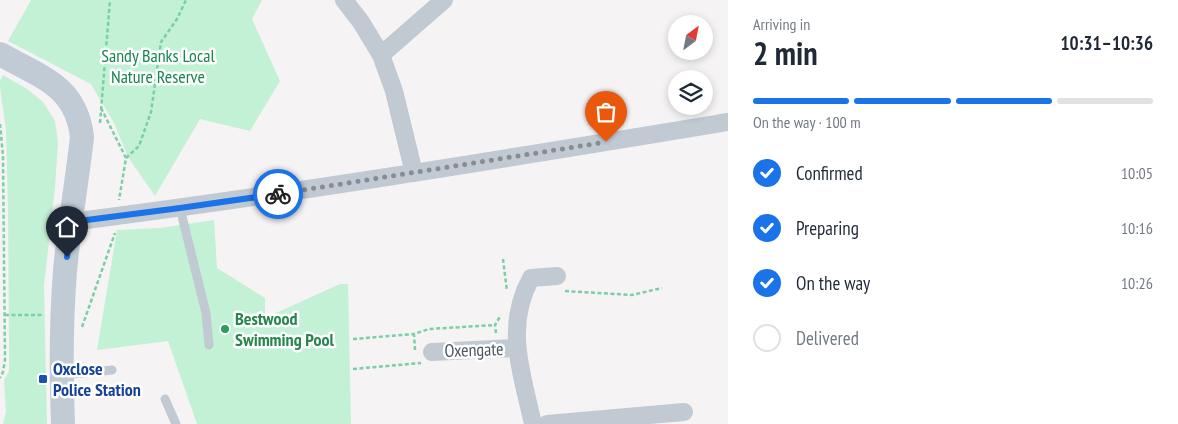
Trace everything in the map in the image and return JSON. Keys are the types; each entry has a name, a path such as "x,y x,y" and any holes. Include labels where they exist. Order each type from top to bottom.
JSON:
{"street":[{"path":"344,0 361,22 381,55 394,91 414,174"},
{"path":"381,55 444,0"},
{"path":"0,54 64,93 76,111 80,123 82,137 65,269 62,315 61,375 63,424"},
{"path":"71,222 414,174 728,122"},
{"name":"Oxengate","path":"533,424 519,369 517,328 520,304 531,278 556,276"},
{"name":"Oxengate","path":"432,352 517,348"},
{"path":"547,424 684,412"}],"lane":[{"path":"180,208 204,304 209,344"},
{"path":"61,375 112,370"},
{"path":"165,399 176,424"}],"path":[{"path":"100,127 110,0"},
{"path":"126,158 138,146 151,112 161,42 177,19 186,0"},
{"path":"0,124 3,156 5,315 5,360 0,378"},
{"path":"556,276 560,291 632,295 662,288"},
{"path":"5,315 62,315"},
{"path":"353,339 414,334"},
{"path":"352,369 433,362 432,352"}],"green space":[{"name":"Sandy Banks Local Nature Reserve","path":"31,0 262,0 252,19 280,81 250,131 200,119 155,196 128,157 114,123 91,84 8,41"},
{"path":"3,75 27,89 43,102 55,121 58,142 44,286 47,424 3,424 6,412 4,380 9,371 9,347 6,130 0,88 0,81"},
{"name":"Bestwood Swimming Pool","path":"214,220 217,268 265,298 265,318 340,284 348,284 351,424 197,424 168,341 97,350 117,230 160,228"}],"way so far":[{"path":"278,194 414,174 606,142"}],"place":[{"name":"Bestwood Swimming Pool","path":"225,329"},
{"name":"Oxclose Police Station","path":"43,379"}],"route":[{"path":"67,257 71,222 278,194"}]}
